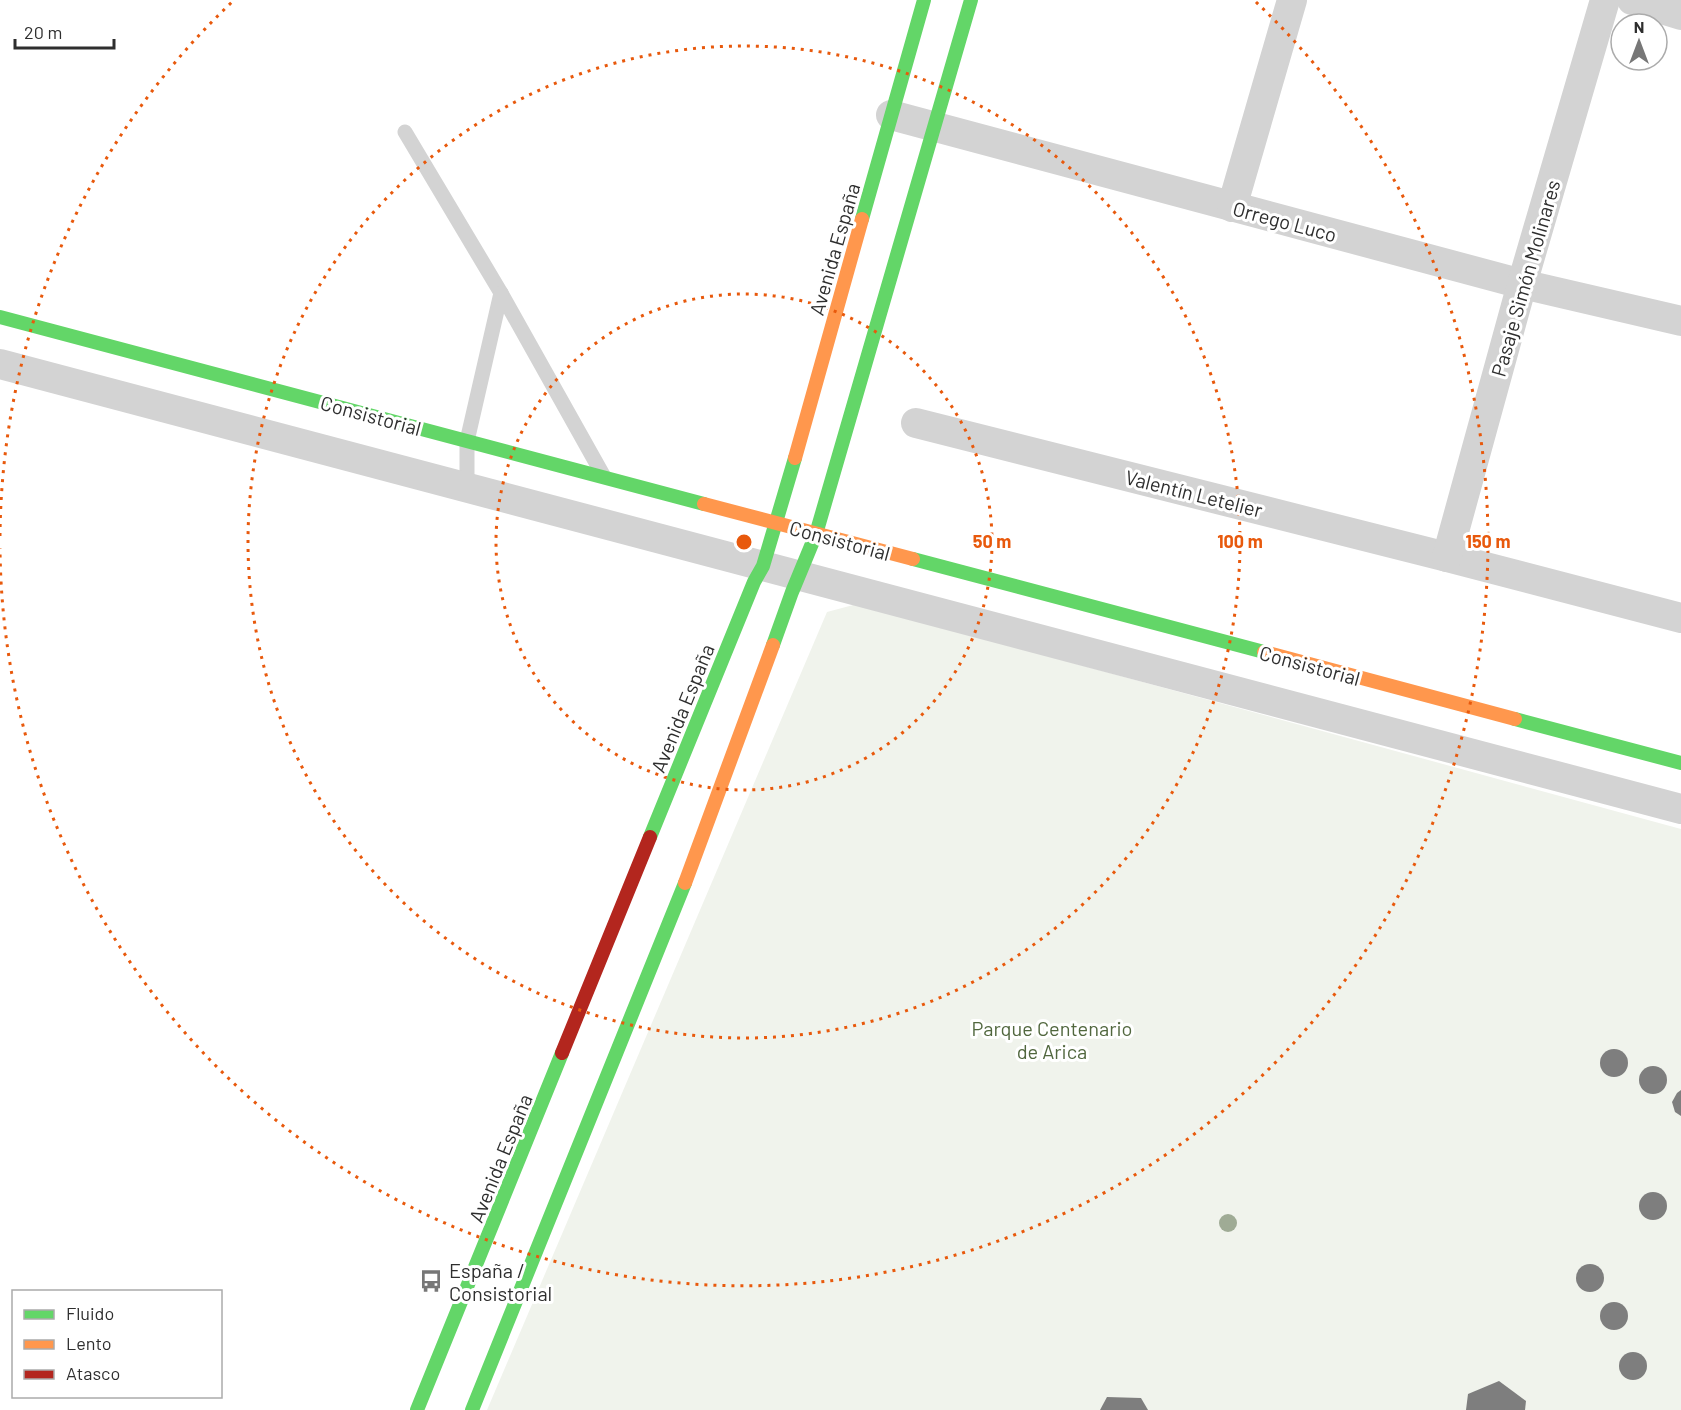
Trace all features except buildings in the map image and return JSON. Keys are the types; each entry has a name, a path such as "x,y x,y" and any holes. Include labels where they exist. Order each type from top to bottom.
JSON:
{"street":[{"name":"Avenida España","path":"417,1410 754,582 763,566 924,0"},
{"path":"472,1410 677,905 792,592 816,534 971,0"},
{"path":"1232,207 1292,0"},
{"name":"Pasaje Simón Molinares","path":"1447,557 1522,284 1605,0"},
{"path":"1632,0 1681,15"},
{"name":"Orrego Luco","path":"891,115 1522,284 1681,321"},
{"name":"Consistorial","path":"0,317 1681,763"},
{"path":"0,364 1681,808"},
{"name":"Valentín Letelier","path":"916,423 1681,618"}],"lane":[{"path":"405,132 501,293 604,477"},
{"path":"467,488 467,441 501,293"}],"green space":[{"name":"Parque Centenario de Arica","path":"857,604 1681,829 1681,1410 487,1410 827,612"}],"traffic: fast":[{"path":"862,219 924,0"},
{"path":"773,645 816,534 971,0"},
{"path":"0,317 704,504"},
{"path":"650,837 754,582 763,566 795,458"},
{"path":"913,559 1264,652"},
{"path":"1515,719 1681,763"},
{"path":"472,1410 685,883"},
{"path":"417,1410 562,1053"}],"traffic: slow":[{"path":"795,458 862,219"},
{"path":"704,504 913,559"},
{"path":"685,883 773,645"},
{"path":"1264,652 1515,719"}],"traffic: jam":[{"path":"562,1053 650,837"}],"place":[{"name":"España / Consistorial","path":"431,1281"}]}
